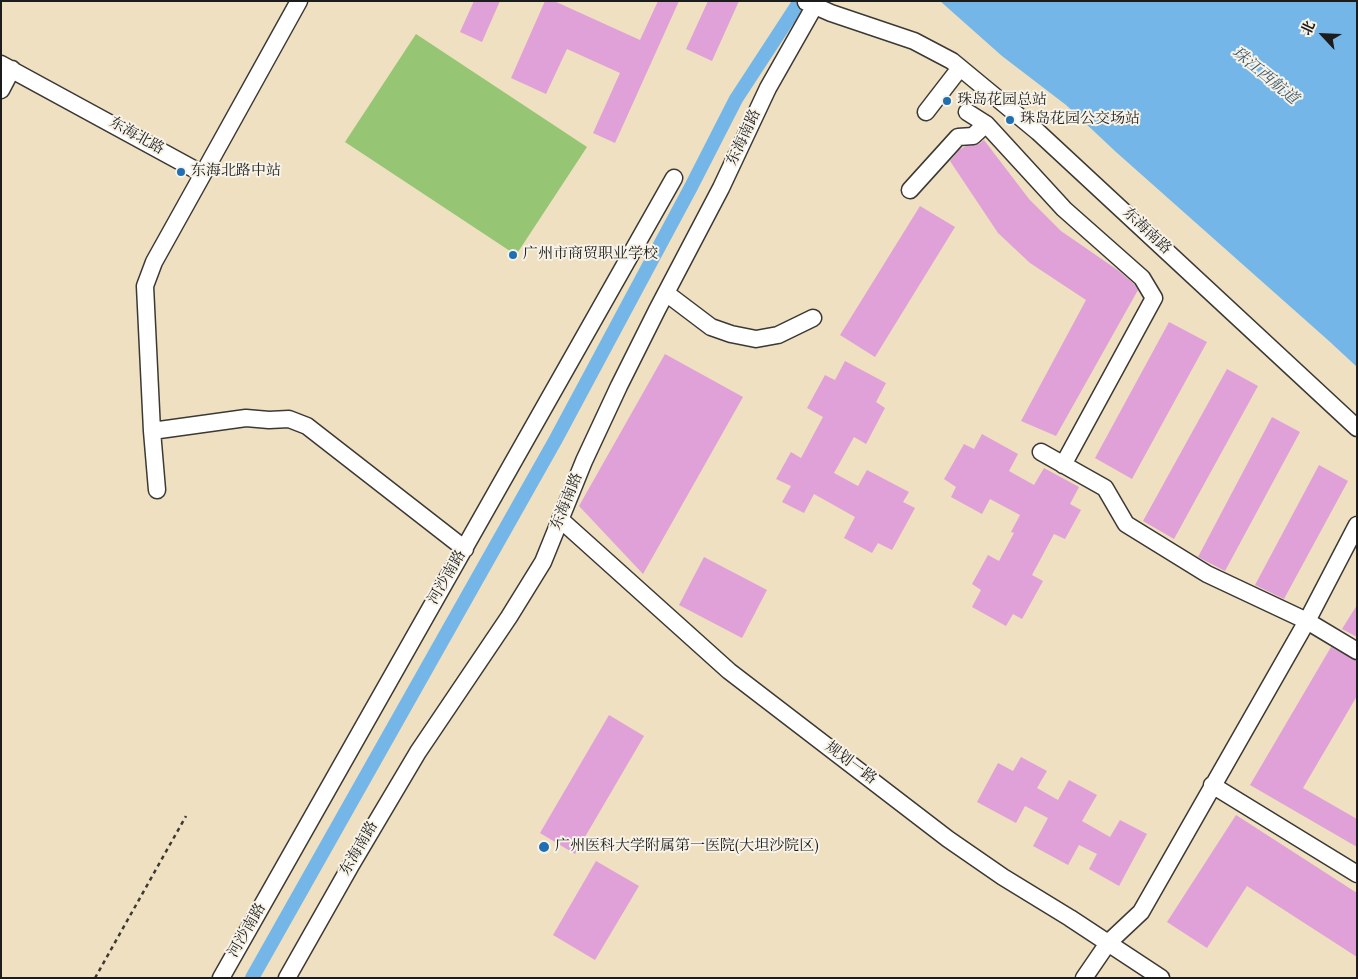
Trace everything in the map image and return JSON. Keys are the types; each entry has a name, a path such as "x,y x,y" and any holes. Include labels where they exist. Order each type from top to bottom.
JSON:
{"street":[{"path":"157,490 152,431 146,286 154,262 299,1"},
{"name":"东海南路","path":"287,978 350,865 418,752 543,562 602,421 732,165 808,3 914,41 952,61 1044,138 1357,428"},
{"path":"1,90 7,66"},
{"name":"东海北路","path":"7,66 203,174"},
{"path":"926,112 960,68"},
{"path":"967,112 986,124 1064,209 1142,278 1154,298 1063,465"},
{"path":"910,190 958,137 972,136 986,124"},
{"name":"河沙南路","path":"221,978 674,178"},
{"path":"666,293 712,327 730,334 756,339 778,336 813,318"},
{"path":"152,431 246,418 268,420 289,418 307,426 465,549"},
{"path":"1041,452 1105,488 1126,524 1207,574 1307,621 1357,651"},
{"name":"规划一路","path":"561,520 634,588 736,677 948,839 1003,877 1162,978"},
{"path":"1084,978 1108,943 1141,912 1307,621 1357,525"},
{"path":"1212,785 1357,874"}],"path":[{"path":"94,978 186,816"}],"green space":[{"path":"416,34 587,147 516,255 345,142"}],"water":[{"name":"珠江西航道","path":"940,1 1357,1 1357,367 1066,105 1002,56"}],"building":[{"path":"474,1 500,1 482,42 460,32"},
{"path":"545,1 554,1 640,40 658,1 679,1 615,143 593,133 620,73 567,49 546,94 511,78"},
{"path":"708,1 739,1 712,61 686,49"},
{"path":"984,140 1029,199 1061,231 1119,271 1138,290 1056,436 1021,421 1086,300 1030,263 998,233 950,161 959,150 966,146 979,144"},
{"path":"920,206 955,227 875,357 840,335"},
{"path":"1169,322 1207,342 1132,479 1095,458"},
{"path":"665,354 743,397 643,574 579,506"},
{"path":"845,361 886,383 876,402 885,408 866,444 854,437 834,473 858,486 867,470 909,492 903,502 915,508 892,550 878,543 872,553 844,538 855,517 814,494 804,513 782,502 791,486 776,479 791,452 801,458 823,417 807,408 825,375 835,380"},
{"path":"1227,369 1258,386 1174,539 1143,521"},
{"path":"1272,417 1300,432 1225,571 1198,557"},
{"path":"982,434 1018,454 1009,471 1034,485 1044,468 1079,487 1070,504 1081,510 1065,539 1054,534 1032,575 1043,581 1022,619 1013,614 1006,626 972,607 981,590 972,584 988,555 999,561 1014,533 1011,532 1020,515 990,499 982,514 951,497 956,487 944,479 964,444 974,449"},
{"path":"1319,465 1348,481 1284,599 1255,585"},
{"path":"704,557 767,590 742,638 679,605"},
{"path":"1357,605 1357,637 1342,629"},
{"path":"1331,647 1357,661 1357,696 1303,788 1357,819 1357,847 1250,785"},
{"path":"609,715 644,736 575,854 540,833"},
{"path":"1021,757 1047,771 1037,788 1058,800 1069,780 1097,795 1082,821 1110,837 1120,820 1147,834 1119,886 1089,869 1097,854 1079,845 1068,865 1033,846 1048,818 1025,806 1016,823 977,802 998,763 1013,771"},
{"path":"1236,815 1357,893 1357,957 1247,886 1207,948 1167,922"},
{"path":"596,861 639,886 595,960 553,935"}],"waterway":[{"path":"252,978 556,439 736,99 800,1"}],"place":[{"name":"珠岛花园总站","path":"947,101"},
{"name":"珠岛花园公交场站","path":"1010,120"},
{"name":"东海北路中站","path":"181,172"},
{"name":"广州市商贸职业学校","path":"513,255"},
{"name":"广州医科大学附属第一医院(大坦沙院区)","path":"544,847"}]}
